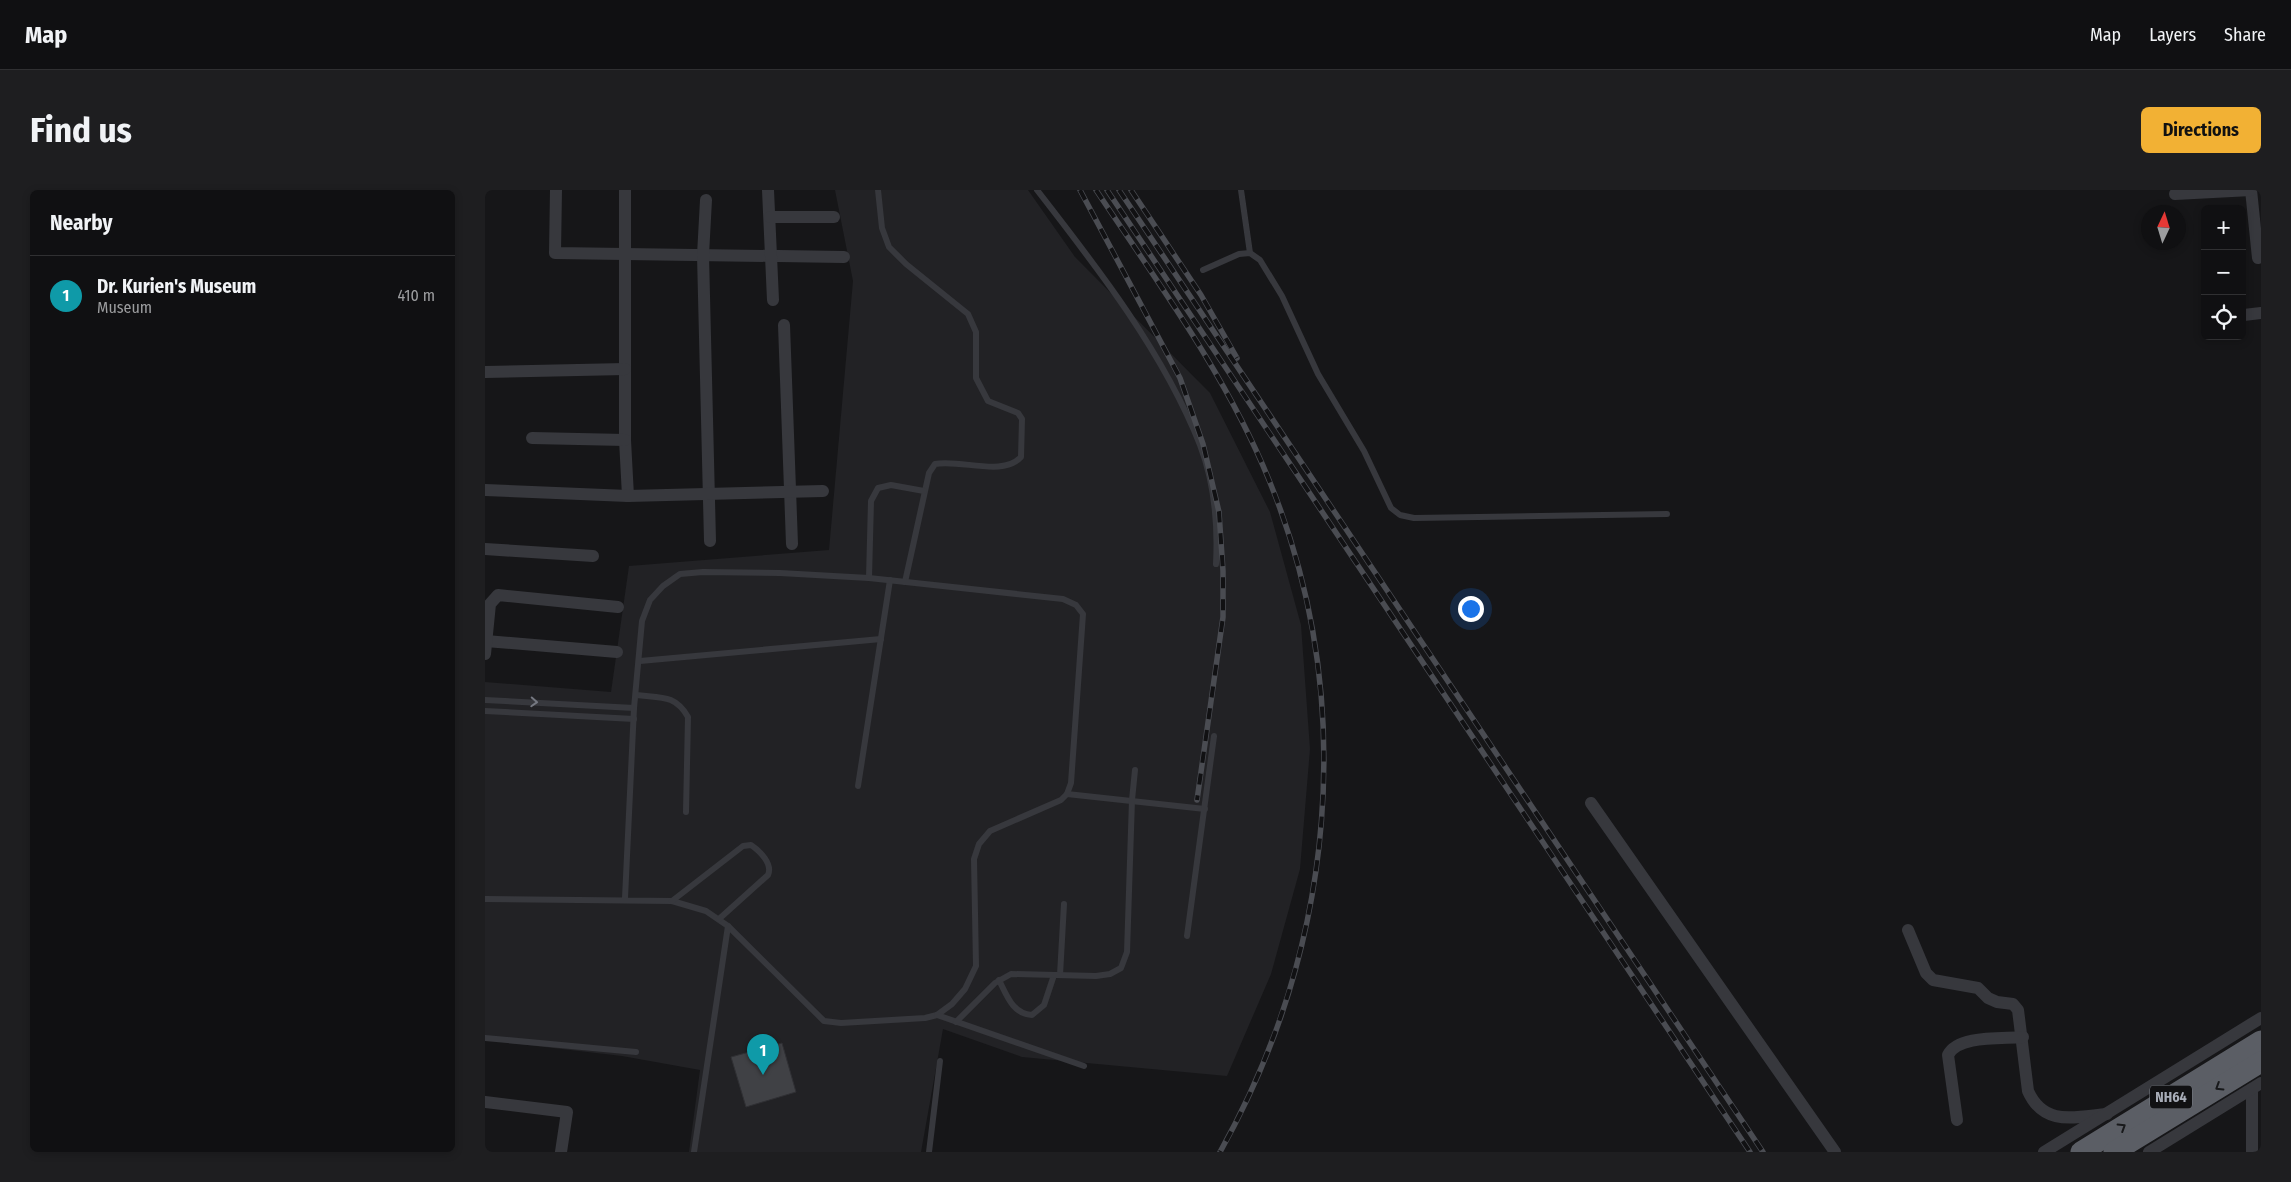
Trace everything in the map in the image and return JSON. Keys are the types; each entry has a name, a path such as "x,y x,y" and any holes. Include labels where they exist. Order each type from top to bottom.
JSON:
{"highway":[{"name":"NH64","path":"2081,1152 2261,1041"},
{"name":"NH64","path":"2114,1152 2261,1062"}],"street":[{"path":"556,190 555,253 844,257"},
{"path":"625,190 625,440 628,496"},
{"path":"768,190 773,300"},
{"path":"2175,194 2251,190 2258,258"},
{"path":"706,200 703,255 710,542"},
{"path":"770,217 834,217"},
{"path":"2246,315 2261,314"},
{"path":"783,325 792,544"},
{"path":"485,372 625,369"},
{"path":"532,438 625,440"},
{"path":"485,490 628,496 823,491"},
{"path":"485,549 593,556"},
{"path":"485,654 490,604 493,598 498,595 618,607"},
{"path":"486,637 617,652"},
{"path":"1591,803 1835,1152"},
{"path":"1908,930 1926,973 1933,980 1978,988 1997,1002 2013,1004 2021,1017 2028,1091 2033,1101 2045,1113 2056,1118 2107,1114"},
{"path":"2044,1152 2261,1018"},
{"path":"1957,1120 1949,1056 1952,1048 1962,1042 2023,1037"},
{"path":"2149,1152 2256,1086"},
{"path":"2252,1152 2256,1086"},
{"path":"485,1102 567,1112 561,1152"}],"lane":[{"path":"878,190 882,228 889,247 906,264 968,314 976,332 977,378 981,390 988,400 1018,412 1022,420 1021,457 1015,464 1003,467 947,462 935,464 929,473 905,582"},
{"path":"1037,190 1144,338 1175,391 1201,446 1215,504 1216,564"},
{"path":"1241,190 1250,253"},
{"path":"1203,270 1239,254 1250,253 1260,260 1283,296 1318,374 1364,451 1391,508 1400,515 1414,518 1667,514"},
{"path":"869,578 871,501 878,488 891,486 925,492"},
{"path":"625,898 633,719 642,621 650,600 663,586 680,574 703,572 770,573 869,578 1063,599 1076,605 1083,614 1071,783 1067,794 1061,800 990,831 979,844 974,859 976,966 965,989 937,1015"},
{"path":"858,786 890,580"},
{"path":"639,661 881,639"},
{"path":"636,696 674,700 682,706 689,717 686,812"},
{"path":"485,700 634,708"},
{"path":"485,712 633,719"},
{"path":"1187,936 1215,736"},
{"path":"956,1022 999,980 1011,974 1097,976 1110,974 1121,968 1127,952 1132,800 1135,770"},
{"path":"1067,794 1132,800 1205,810"},
{"path":"672,900 743,846 751,844 770,866 770,870 767,875 719,919"},
{"path":"485,899 625,898 672,900 706,910 728,926 824,1021 850,1022 937,1015 1084,1066"},
{"path":"999,980 1017,1011 1022,1015 1032,1015 1044,1005 1057,975 1064,904"},
{"path":"694,1152 728,926"},
{"path":"485,1038 636,1052"},
{"path":"929,1152 940,1060"}],"shaded area":[{"path":"835,190 1028,190 1075,257 1210,393 1270,512 1301,625 1310,749 1300,869 1271,974 1227,1076 1022,1057 943,1029 921,1152 689,1152 700,1070 622,1056 485,1040 485,682 611,692 629,566 829,550 853,281"}],"building":[{"path":"782,1043 796,1092 746,1107 731,1057"}],"railway":[{"path":"1080,190 1180,378 1203,444 1219,512 1223,571 1223,617 1197,800"},
{"path":"1096,190 1190,331 1233,404 1252,441 1269,480 1297,564 1315,649 1323,735 1321,822 1310,907 1289,991 1259,1073 1220,1152"},
{"path":"1107,190 1750,1152"},
{"path":"1119,190 1763,1152"},
{"path":"1131,190 1201,295 1237,358"}],"place":[{"name":"Dr. Kurien's Museum","path":"763,1075"}]}
